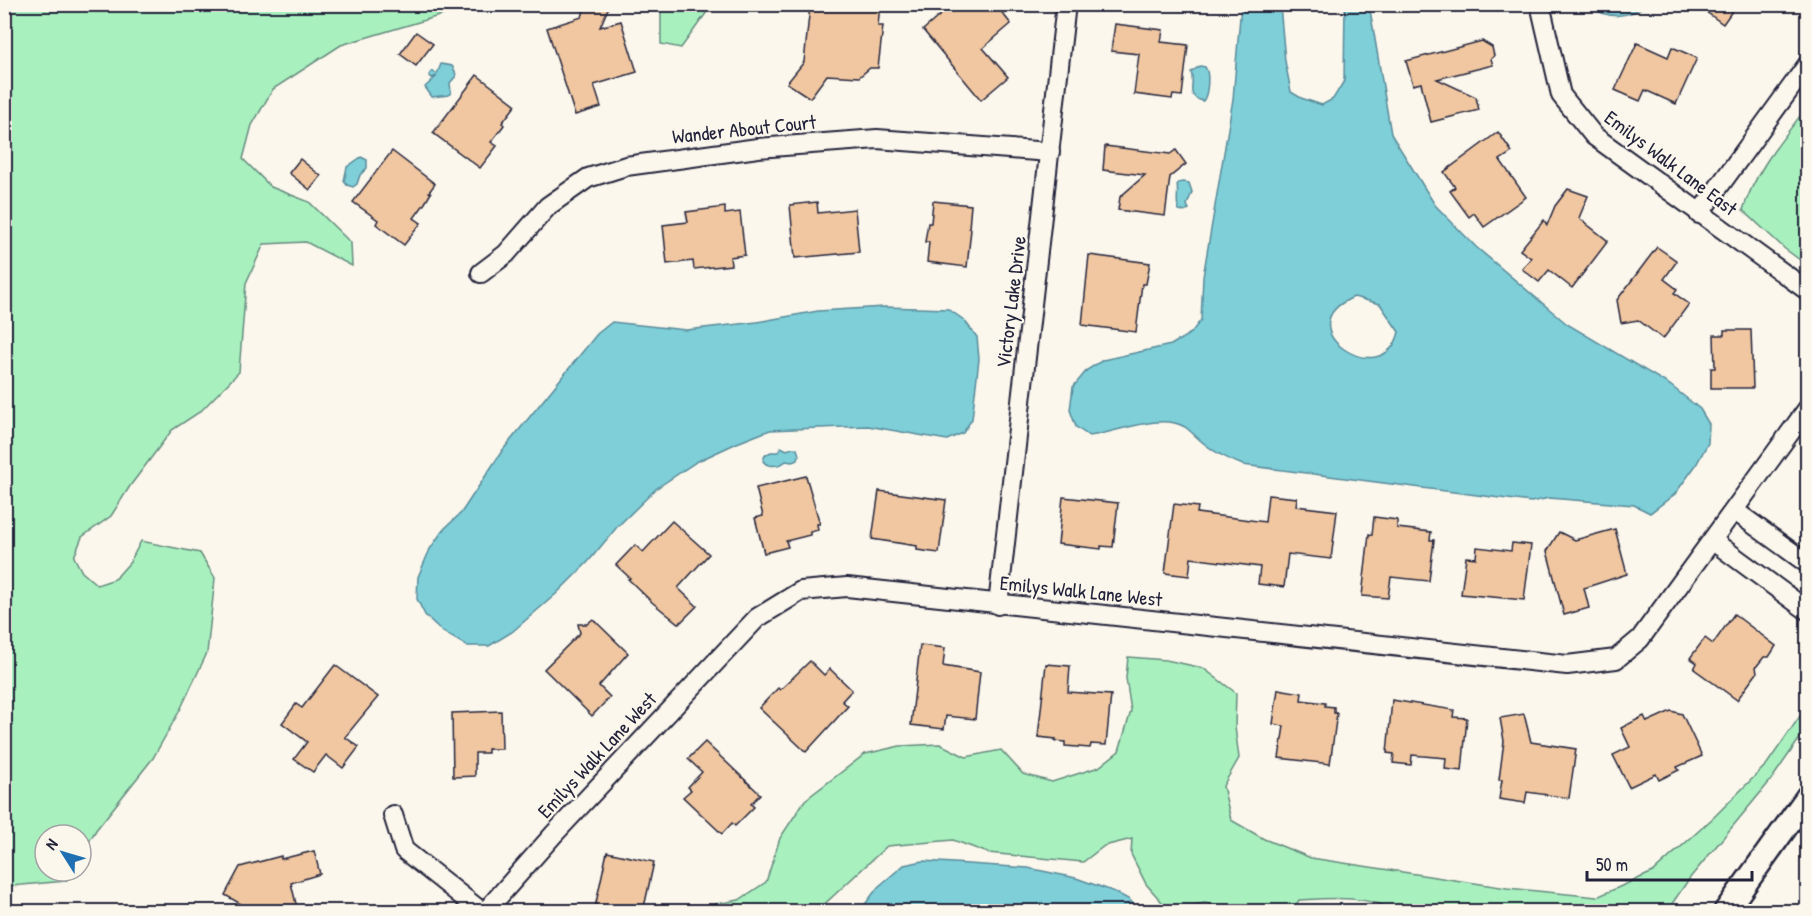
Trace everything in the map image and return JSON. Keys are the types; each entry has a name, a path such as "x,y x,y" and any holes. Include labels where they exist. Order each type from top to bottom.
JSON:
{"street":[{"name":"Victory Lake Drive","path":"998,604 1066,4"},
{"name":"Emilys Walk Lane East","path":"1540,4 1561,95 1594,136 1808,291"},
{"path":"1699,214 1808,64"},
{"name":"Wander About Court","path":"481,273 506,254 548,206 588,177 626,166 758,148 877,139 1050,152"},
{"path":"1808,408 1735,511 1808,564"},
{"name":"Emilys Walk Lane West","path":"484,912 757,618 801,591 847,587 1567,665 1616,659 1640,639 1735,511"},
{"path":"1713,541 1808,611"},
{"path":"1725,912 1808,796"},
{"path":"393,815 404,850 484,912"}],"green space":[{"path":"661,4 712,5 681,48 661,44"},
{"path":"4,5 476,5 341,45 273,89 252,125 243,159 271,187 309,202 351,243 352,266 306,242 264,244 246,283 239,372 201,411 172,430 130,486 111,516 82,537 74,557 82,572 97,585 115,579 130,562 141,541 200,553 215,578 207,653 180,710 153,758 93,835 93,823 33,823 33,883 44,883 11,886 4,878"},
{"path":"1807,107 1807,265 1785,249 1743,210 1762,169"},
{"path":"1128,657 1166,660 1203,668 1236,693 1235,727 1239,758 1223,786 1231,820 1264,839 1311,858 1507,888 1597,897 1653,872 1713,818 1767,764 1807,706 1807,728 1771,780 1689,879 1667,911 1397,912 1362,900 1337,898 1299,900 1292,911 1238,911 1205,903 1168,909 1146,884 1131,854 1132,839 1104,846 1083,862 988,853 953,840 887,846 817,911 707,911 716,904 739,900 766,882 780,838 805,800 865,754 900,746 940,744 966,757 1001,750 1023,774 1052,782 1099,767 1119,751 1131,711 1126,678"}],"water":[{"path":"1369,4 1391,134 1435,205 1476,247 1567,324 1670,385 1700,409 1709,424 1708,443 1696,465 1675,494 1650,513 1634,505 1549,498 1531,502 1243,465 1215,451 1185,427 1175,423 1151,422 1089,436 1076,427 1070,410 1073,387 1087,370 1103,360 1171,345 1191,333 1201,320 1203,277 1233,99 1241,5 1280,5 1285,61 1291,92 1322,105 1333,99 1344,81 1345,5","holes":["1354,297 1380,304 1399,332 1390,350 1376,357 1359,356 1344,349 1333,338 1329,324 1335,310"]},
{"path":"1590,5 1645,5 1632,13 1617,16 1603,13"},
{"path":"441,64 452,66 456,76 450,83 449,95 432,97 425,87 437,76 432,78 429,75 432,71 437,74"},
{"path":"1200,66 1205,67 1208,74 1203,101 1197,99 1192,93 1191,72"},
{"path":"361,157 367,160 367,168 360,175 357,184 353,187 347,185 344,181 347,167"},
{"path":"1178,183 1189,183 1192,192 1187,205 1189,209 1184,212 1179,210 1177,201 1177,186"},
{"path":"885,307 948,309 964,320 977,337 979,359 972,419 963,433 947,440 868,426 770,430 696,462 657,488 617,527 588,562 556,594 512,632 489,646 467,646 443,632 425,615 417,599 418,577 430,549 443,530 461,513 502,451 597,334 612,322 686,330 757,322 818,311"},
{"path":"781,447 787,450 797,449 798,460 786,461 774,466 763,461 765,455 779,452"},
{"path":"923,861 1028,868 1076,878 1115,892 1130,900 1139,911 860,911 878,887 904,865"}],"building":[{"path":"586,4 610,4 600,27 621,21 637,72 594,85 601,107 575,115 547,28 582,17"},
{"path":"827,4 850,6 851,4 880,4 878,26 883,26 878,68 870,68 859,77 827,75 810,98 787,83 804,62 810,6 827,8"},
{"path":"953,4 995,4 1011,24 983,48 1008,77 981,100 923,30"},
{"path":"1695,4 1737,4 1723,24"},
{"path":"1115,24 1163,30 1161,42 1188,45 1182,96 1173,95 1172,99 1134,94 1139,54 1111,51"},
{"path":"416,32 433,44 416,66 400,54"},
{"path":"1482,41 1492,47 1493,65 1437,79 1476,97 1479,110 1431,122 1421,83 1413,85 1406,61"},
{"path":"1637,43 1668,57 1672,47 1697,58 1676,104 1645,90 1640,101 1615,90"},
{"path":"477,75 516,105 491,142 497,146 480,168 433,133"},
{"path":"1498,132 1512,152 1500,160 1526,197 1484,227 1474,213 1469,217 1450,191 1455,187 1444,172"},
{"path":"1105,146 1170,154 1176,150 1186,164 1170,177 1165,216 1118,210 1120,197 1145,175 1103,170"},
{"path":"392,151 435,184 414,218 421,223 404,245 376,224 378,220 353,202"},
{"path":"300,159 321,176 310,190 289,173"},
{"path":"1568,189 1588,196 1579,218 1608,241 1572,288 1549,270 1539,282 1522,269 1531,258 1520,250 1544,220 1547,225 1555,206"},
{"path":"933,201 971,205 967,267 927,262 929,242 925,242 928,223 931,223"},
{"path":"817,202 818,213 855,209 859,252 795,258 790,205"},
{"path":"725,207 725,214 740,212 745,255 730,257 731,265 694,269 693,261 667,264 663,225 688,222 686,212"},
{"path":"1657,247 1677,261 1664,279 1677,289 1674,293 1689,304 1663,339 1638,320 1621,323 1617,300"},
{"path":"1089,255 1150,263 1146,284 1142,284 1136,332 1082,325"},
{"path":"1724,330 1751,330 1753,388 1711,388 1711,368 1715,368 1714,335 1724,335"},
{"path":"806,476 820,524 817,524 818,530 810,532 810,535 786,541 788,547 764,553 755,518 763,516 756,488"},
{"path":"879,491 946,500 939,553 917,550 917,546 872,539"},
{"path":"1268,495 1297,498 1296,506 1337,511 1331,559 1288,554 1284,587 1258,584 1260,567 1191,558 1189,576 1165,573 1174,504 1198,507 1197,513 1265,522"},
{"path":"1063,497 1118,503 1113,547 1101,546 1101,549 1058,544"},
{"path":"1374,517 1397,520 1397,528 1431,532 1430,540 1434,540 1429,581 1391,577 1388,598 1362,596 1369,534 1372,535"},
{"path":"672,521 709,554 678,588 697,606 679,624 653,603 616,565 635,545 643,552"},
{"path":"1615,529 1627,574 1584,588 1589,608 1564,615 1547,551 1559,532 1575,540"},
{"path":"1512,543 1531,545 1524,600 1461,594 1466,557 1476,558 1477,547 1511,551"},
{"path":"1734,614 1776,646 1769,657 1764,657 1756,667 1757,673 1737,700 1694,669 1697,663 1690,658 1705,638 1713,644"},
{"path":"593,619 628,653 599,686 610,697 592,716 544,669 580,633 578,624 587,624"},
{"path":"920,645 945,648 943,666 980,672 975,719 946,716 944,729 911,725"},
{"path":"810,661 824,675 830,669 852,690 842,701 848,706 806,752 759,708 778,688 780,690"},
{"path":"1046,664 1070,666 1068,692 1111,695 1106,745 1091,744 1090,748 1065,746 1065,742 1055,741 1056,739 1038,737"},
{"path":"335,665 378,697 345,737 359,747 343,768 326,755 313,772 294,759 307,742 282,723 296,704 302,708"},
{"path":"1278,689 1302,693 1301,700 1325,703 1325,706 1334,707 1334,713 1337,713 1330,764 1279,758 1284,726 1273,724"},
{"path":"1392,700 1454,710 1453,717 1467,718 1462,771 1445,769 1446,758 1412,755 1411,765 1393,763 1394,754 1387,753"},
{"path":"501,711 502,749 488,749 488,753 475,753 475,776 453,777 452,713"},
{"path":"1671,711 1682,714 1702,756 1677,767 1679,770 1659,780 1656,774 1629,787 1613,755 1630,747 1621,728 1644,716 1647,722"},
{"path":"1524,714 1531,742 1576,749 1569,798 1527,792 1525,803 1499,799 1504,741 1500,718"},
{"path":"705,742 760,794 751,804 754,807 735,826 732,823 722,834 683,797 691,790 688,787 702,772 688,759"},
{"path":"314,851 320,874 291,883 298,912 249,912 248,908 225,895 240,867 281,856 281,859"},
{"path":"607,852 654,862 643,912 594,912"}]}
